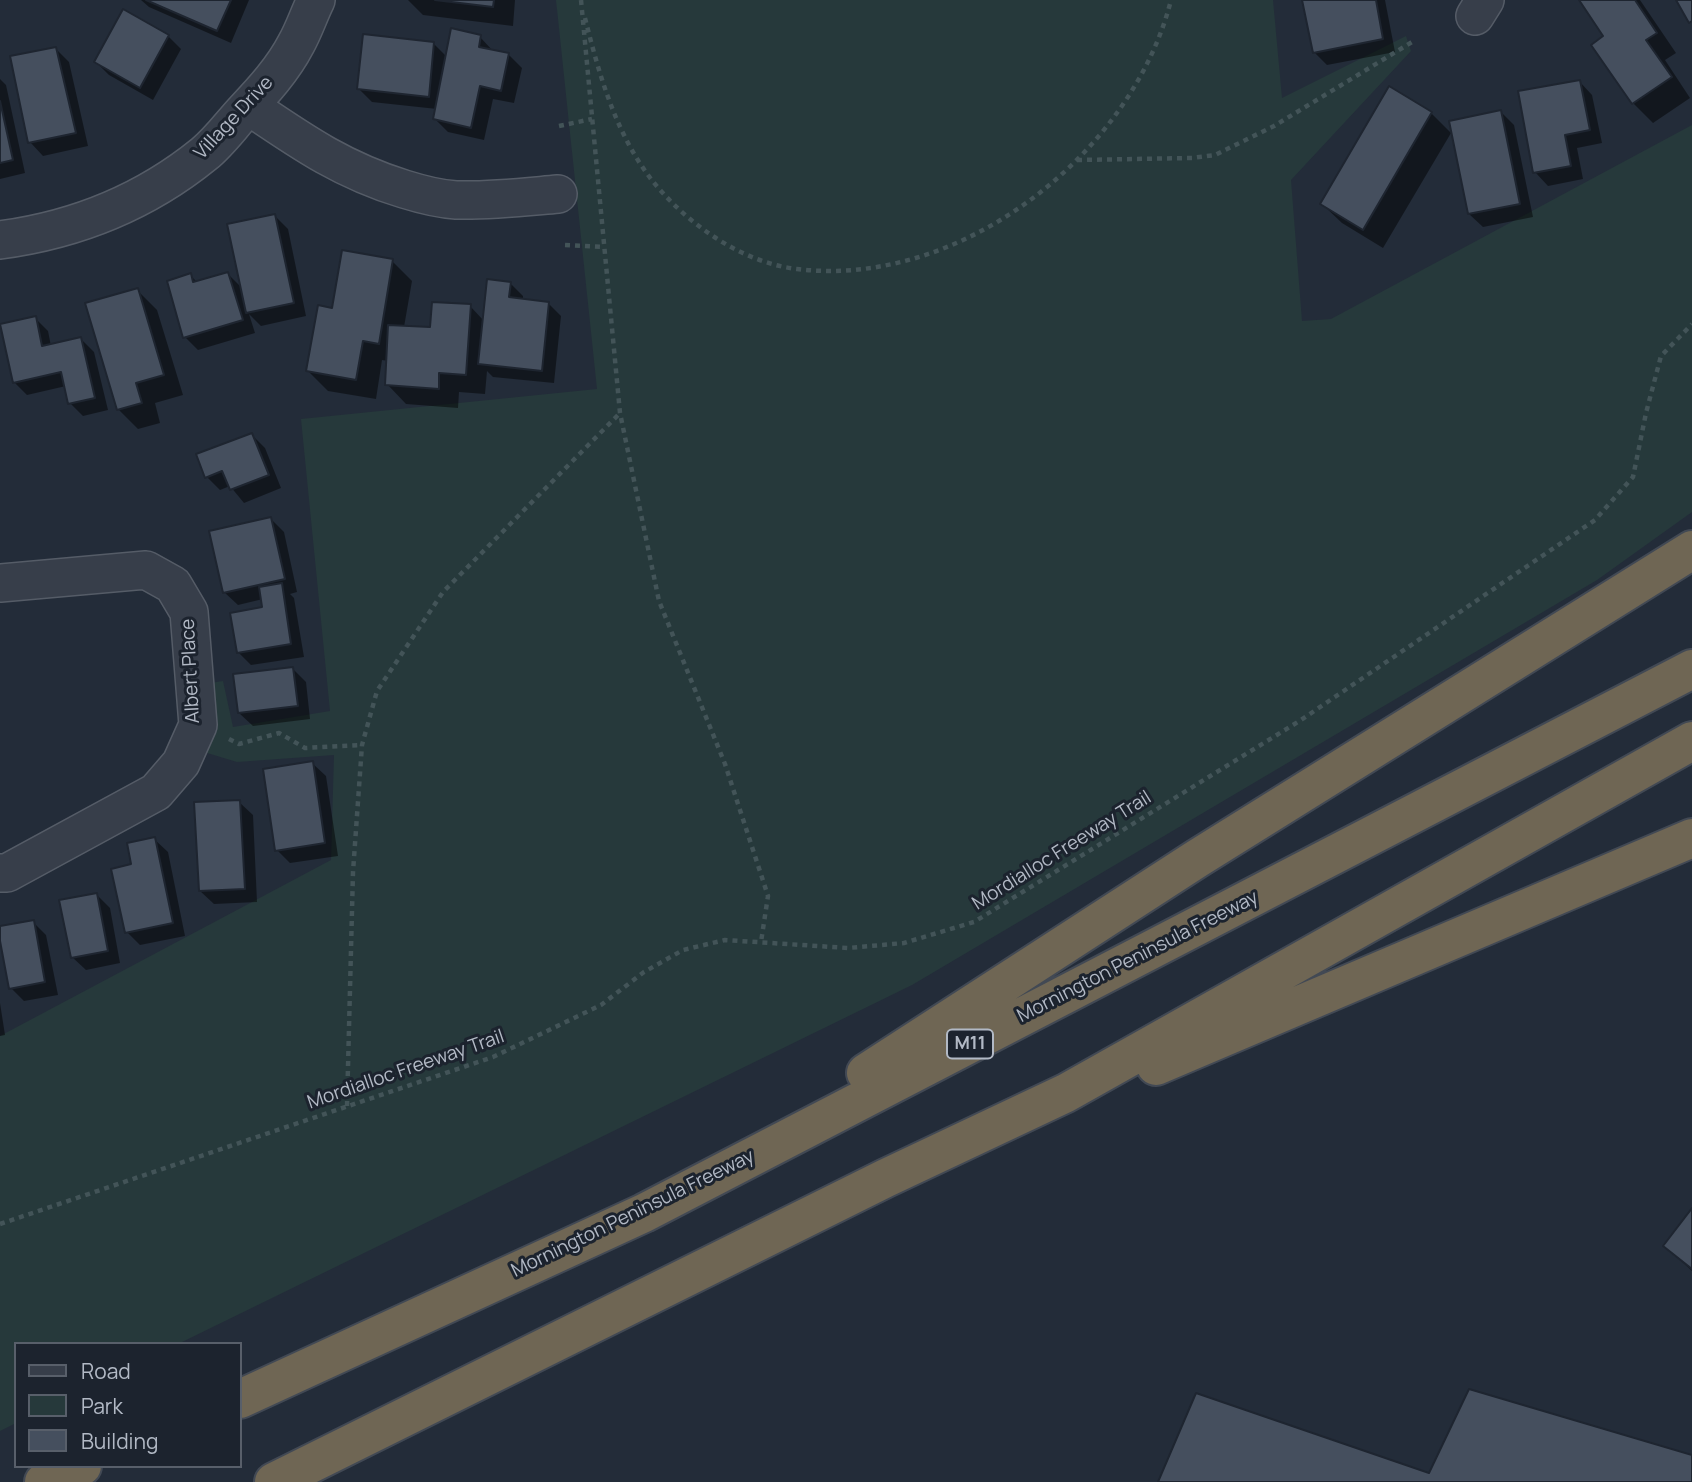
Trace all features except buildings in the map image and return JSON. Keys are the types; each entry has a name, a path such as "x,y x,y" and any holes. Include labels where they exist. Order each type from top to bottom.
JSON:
{"highway":[{"path":"679,1194 1198,858 1692,550"},
{"name":"Mornington Peninsula Freeway","path":"242,1398 644,1213 1692,670"},
{"path":"274,1482 886,1178 1066,1093 1692,741"},
{"path":"886,1178 1289,1011 1692,838"},
{"path":"44,1482 77,1468"}],"street":[{"name":"Village Drive","path":"0,240 31,236 86,220 130,203 165,183 206,153 275,76 296,44 316,0"},
{"path":"249,106 304,145 341,165 381,182 419,193 453,200 558,194"},
{"name":"Albert Place","path":"0,583 146,570 173,585 189,612 198,725 181,763 156,792 7,873 0,873"}],"path":[{"path":"581,0 599,74 615,115 637,157 660,190 689,218 721,241 758,259 795,269 837,271 882,267 918,258 961,242 1005,219 1046,189 1111,121 1144,72 1164,27 1171,0"},
{"path":"581,0 620,413 659,601 724,764 768,896 761,942"},
{"path":"1076,160 1192,158 1215,155 1274,126 1412,41"},
{"path":"559,126 592,119"},
{"path":"565,245 604,247"},
{"name":"Mordialloc Freeway Trail","path":"0,1224 493,1058 601,1005 644,972 683,950 725,940 848,948 904,943 974,922 1301,720 1595,520 1633,477 1661,356 1692,324"},
{"path":"347,1106 353,872 362,745 377,691 443,592 620,413"},
{"path":"198,725 239,744 279,733 305,748 362,745"}],"green space":[{"path":"556,0 1273,0 1282,98 1406,36 1411,51 1291,180 1302,321 1331,319 1692,125 1692,512 1597,580 912,985 182,1342 14,1342 14,1424 0,1431 0,1036 331,860 334,755 237,762 194,749 203,684 223,681 233,727 330,711 301,419 597,389"}]}
